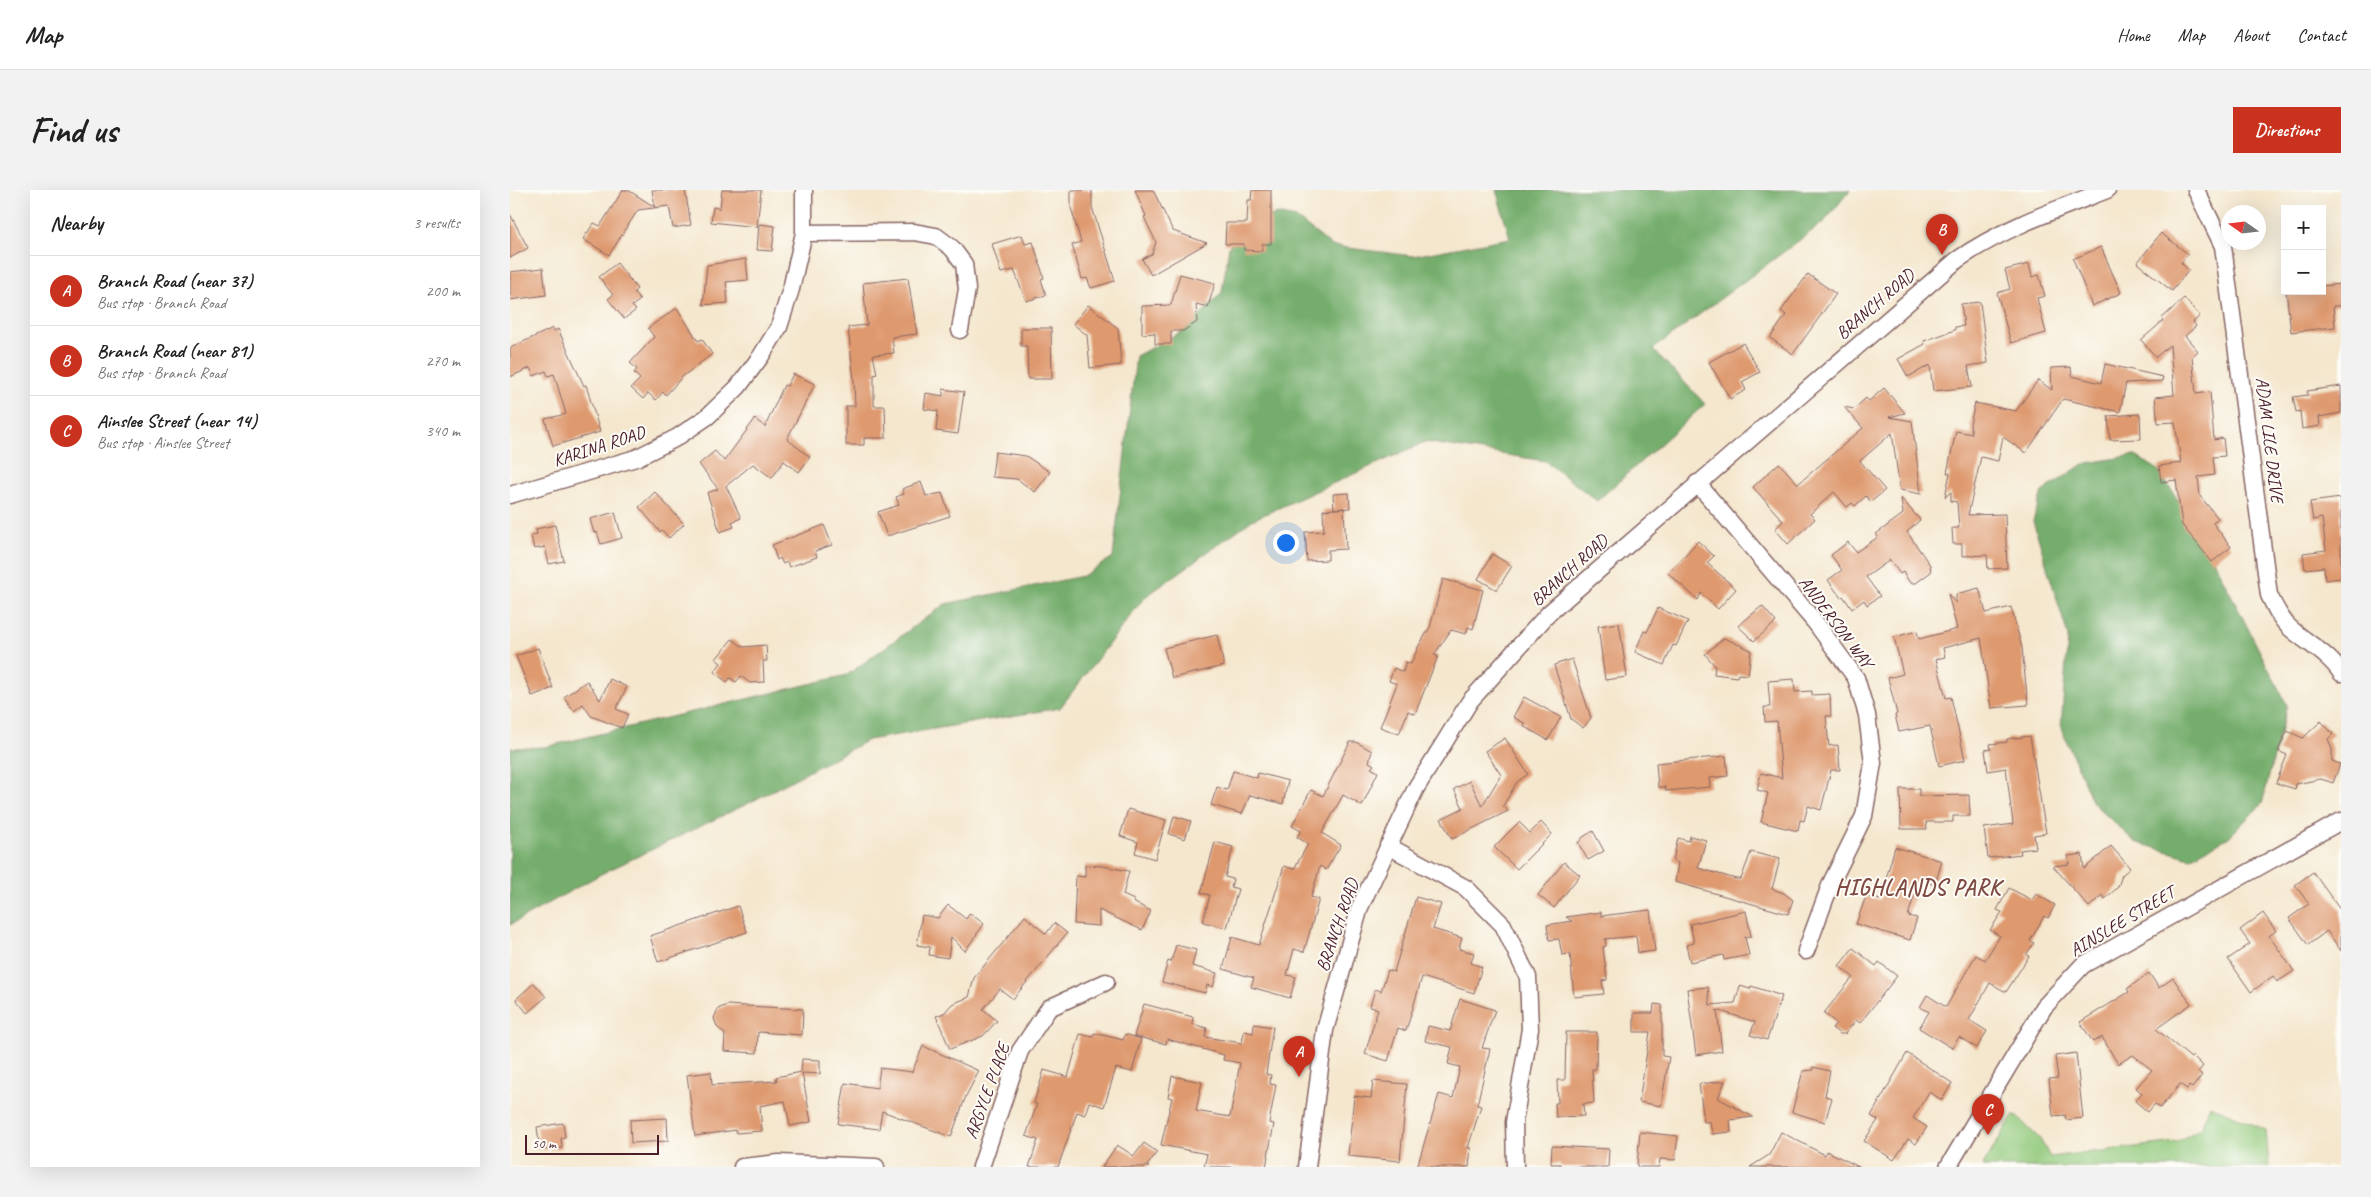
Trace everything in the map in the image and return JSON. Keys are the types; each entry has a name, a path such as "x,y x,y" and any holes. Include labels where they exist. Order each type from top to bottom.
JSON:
{"street":[{"name":"KARINA ROAD","path":"510,495 636,458 676,438 707,417 738,387 761,356 779,326 791,289 804,233 804,190"},
{"name":"BRANCH ROAD","path":"1307,1167 1325,1030 1360,907 1416,788 1470,701 1549,613 1957,260 1979,245 2007,230 2107,190"},
{"name":"ADAM LILE DRIVE","path":"2196,190 2223,246 2269,595 2279,615 2289,627 2325,656 2341,672"},
{"path":"804,233 914,232 936,236 952,248 964,264 967,289 960,330"},
{"name":"ANDERSON WAY","path":"1697,483 1815,622 1856,678 1868,715 1874,763 1864,816 1832,882 1806,951"},
{"name":"AINSLEE STREET","path":"1948,1167 2044,1007 2076,970 2099,954 2341,820"},
{"path":"1388,846 1466,888 1503,925 1528,977 1530,1029 1515,1114 1515,1167"},
{"name":"ARGYLE PLACE","path":"980,1167 1020,1051 1049,1008 1106,982"},
{"path":"742,1167 779,1163 876,1167"}],"green space":[{"path":"1496,190 1850,190 1824,222 1653,349 1705,404 1597,501 1545,461 1425,442 1252,520 1144,598 1060,708 868,740 749,803 601,874 510,925 510,748 545,747 847,675 945,604 1083,576 1113,557 1136,356 1187,329 1222,292 1229,246 1276,214 1296,218 1332,246 1413,256 1510,238"},
{"path":"2134,455 2157,469 2196,526 2287,705 2262,804 2229,837 2190,858 2135,842 2093,803 2061,728 2068,636 2033,521 2042,492 2083,464"},
{"path":"2210,1105 2266,1130 2269,1167 1982,1167 2014,1114 2040,1139 2050,1157 2177,1142 2201,1128"}],"building":[{"path":"623,190 628,190 655,207 652,190 685,190 691,225 673,228 669,206 638,210 609,255 583,239 594,223 600,226"},
{"path":"722,190 761,190 757,227 711,222 713,207 720,208"},
{"path":"1071,190 1092,190 1092,207 1115,281 1091,288 1087,278 1082,279 1072,245 1081,242 1071,208"},
{"path":"1135,190 1153,190 1173,231 1207,243 1151,275 1142,259 1152,254 1156,242 1144,217 1146,216"},
{"path":"1252,190 1271,190 1271,244 1262,244 1262,251 1244,250 1244,244 1225,244 1226,223 1247,223 1248,200 1251,200"},
{"path":"510,214 528,248 510,258"},
{"path":"759,224 775,226 772,251 757,250"},
{"path":"2161,233 2188,254 2181,263 2189,270 2172,291 2137,263"},
{"path":"1022,235 1025,244 1033,242 1044,278 1041,279 1046,295 1026,301 1014,270 1001,273 992,244"},
{"path":"2101,247 2121,293 2092,306 2073,259"},
{"path":"746,259 748,280 726,282 728,303 703,305 707,265"},
{"path":"617,263 637,289 634,292 640,300 632,306 636,310 624,319 608,299 613,295 599,277"},
{"path":"2029,264 2032,277 2039,275 2045,296 2037,298 2046,333 2011,343 1997,293 2010,289 2005,270"},
{"path":"543,268 546,295 510,300 510,272"},
{"path":"1180,274 1215,283 1208,307 1196,304 1197,322 1183,331 1171,331 1171,344 1155,344 1155,333 1142,334 1142,306 1171,305"},
{"path":"1808,274 1836,294 1793,354 1770,338 1786,315 1781,311"},
{"path":"908,278 917,334 892,337 894,353 873,355 877,374 874,375 874,406 885,406 886,438 864,438 864,445 846,445 846,406 855,406 848,327 867,325 863,283"},
{"path":"2341,284 2341,306 2333,306 2335,327 2291,332 2286,295 2326,295 2326,286"},
{"path":"2184,298 2200,316 2193,322 2196,326 2185,336 2198,351 2192,356 2196,394 2210,392 2214,440 2223,438 2225,456 2213,457 2215,475 2198,477 2200,496 2218,518 2213,523 2231,547 2212,562 2182,525 2176,480 2161,482 2159,466 2181,463 2175,422 2158,423 2155,397 2174,395 2170,345 2156,357 2141,340 2163,321 2161,319"},
{"path":"1980,302 1988,363 1968,366 1972,387 1933,391 1930,365 1908,377 1898,359 1925,344 1924,341 1955,330 1955,327 1964,326 1961,304"},
{"path":"1088,305 1118,328 1121,365 1090,368 1087,335 1073,324"},
{"path":"677,308 698,341 702,339 712,354 682,377 666,395 663,392 656,400 648,393 643,399 631,388 640,379 634,373 637,369 630,363 654,337 648,328"},
{"path":"553,328 554,331 558,329 584,386 586,385 600,432 553,446 545,419 566,414 554,374 548,376 546,371 534,376 530,368 510,377 510,348"},
{"path":"1021,328 1051,328 1052,379 1028,379 1027,346 1021,346"},
{"path":"1743,343 1760,372 1742,382 1746,390 1730,399 1709,362"},
{"path":"2105,364 2163,377 2162,381 2126,383 2120,412 2063,399 2026,453 2003,437 1998,461 1981,457 1968,515 2005,514 2007,568 1988,569 1987,555 1962,556 1962,544 1953,544 1952,528 1959,528 1957,502 1951,501 1951,492 1945,497 1950,473 1947,473 1956,431 1972,434 1970,424 1975,403 2016,411 2038,380 2052,390 2051,368 2071,367 2072,376 2101,383"},
{"path":"793,374 815,384 787,439 810,457 799,472 784,461 772,478 753,464 726,486 741,518 732,522 734,527 720,532 707,493 718,489 699,464 715,451 724,461 755,419 765,427 784,385 787,386"},
{"path":"2341,386 2341,413 2319,417 2320,426 2302,429 2300,411 2296,412 2293,397 2308,395 2307,391"},
{"path":"1884,388 1905,413 1889,417 1912,421 1921,494 1900,490 1892,433 1860,461 1885,490 1871,502 1866,496 1855,506 1852,503 1847,507 1834,492 1810,514 1815,519 1788,544 1775,529 1783,521 1753,487 1779,463 1798,484 1863,428 1844,407 1854,409 1866,398 1869,401"},
{"path":"943,389 964,392 958,434 936,431 938,411 924,409 926,393 943,396"},
{"path":"2140,414 2141,439 2110,440 2108,416"},
{"path":"995,452 1026,456 1050,472 1035,492 1017,479 992,477"},
{"path":"921,482 926,496 942,493 950,516 887,536 878,512 899,505 896,497 904,494 902,489"},
{"path":"655,492 684,524 669,538 662,530 660,532 639,507"},
{"path":"1349,493 1350,508 1334,509 1333,494"},
{"path":"1901,498 1920,520 1907,532 1930,565 1931,572 1916,583 1910,583 1903,572 1900,574 1890,560 1866,577 1880,596 1867,605 1864,600 1852,609 1828,580 1842,570 1831,555 1848,542 1856,552 1878,537 1876,534 1903,514"},
{"path":"2341,498 2341,578 2325,580 2324,567 2305,569 2303,553 2326,550 2322,518 2313,520 2310,502"},
{"path":"1344,508 1346,549 1328,550 1328,560 1307,561 1305,532 1324,531 1323,510"},
{"path":"615,512 622,538 601,544 597,532 594,533 590,519"},
{"path":"555,525 564,561 549,564 545,547 534,549 531,536 537,534 536,529"},
{"path":"824,525 832,545 815,551 817,557 789,567 787,562 783,564 780,558 777,560 772,545"},
{"path":"1698,541 1714,556 1707,563 1736,589 1718,609 1701,593 1698,600 1668,573"},
{"path":"1492,554 1512,566 1497,590 1478,579"},
{"path":"1443,579 1483,590 1473,629 1468,627 1466,634 1451,630 1434,655 1438,656 1415,714 1408,711 1399,734 1380,727 1397,684 1389,681 1394,668 1403,672 1406,662 1411,664 1418,647 1430,627"},
{"path":"1979,588 1986,613 2011,607 2022,648 2028,705 1991,708 1981,638 1943,648 1945,657 1936,659 1946,698 1951,697 1965,760 1939,766 1930,726 1899,732 1895,715 1897,714 1888,678 1903,674 1894,637 1917,631 1919,639 1957,629 1948,594 1956,603 1956,594"},
{"path":"1762,606 1776,622 1754,641 1738,626"},
{"path":"1658,608 1688,621 1676,646 1673,645 1664,665 1635,652 1644,631 1647,632"},
{"path":"1619,623 1627,677 1605,680 1598,626"},
{"path":"1217,635 1224,666 1172,678 1164,648"},
{"path":"1724,638 1751,650 1748,675 1738,674 1737,677 1714,674 1715,666 1705,654"},
{"path":"732,639 743,647 766,645 767,661 763,661 764,682 750,683 741,676 736,682 730,678 727,682 714,672 721,663 716,659"},
{"path":"538,648 553,688 532,696 516,656"},
{"path":"1572,659 1591,718 1583,728 1571,719 1554,665"},
{"path":"610,679 627,687 616,709 628,714 622,728 591,716 583,704 574,711 564,697 587,681 600,700"},
{"path":"1794,679 1795,692 1812,691 1812,695 1830,694 1831,716 1826,716 1829,746 1838,745 1840,770 1831,770 1821,810 1808,806 1804,821 1800,820 1798,831 1761,822 1768,793 1757,790 1761,773 1782,778 1777,721 1765,722 1764,707 1770,707 1768,681"},
{"path":"1524,697 1561,717 1548,740 1523,726 1526,724 1513,717"},
{"path":"2321,721 2333,734 2328,739 2332,749 2332,761 2340,764 2333,783 2321,779 2296,784 2295,789 2276,783 2287,755 2278,751 2287,731 2303,738"},
{"path":"2030,736 2046,833 2034,835 2036,848 2020,850 2021,854 1988,858 1984,828 2013,824 2006,768 1988,771 1985,750 1991,749 1990,744 2007,742 2007,739"},
{"path":"1505,738 1528,774 1517,782 1503,806 1508,811 1452,839 1441,819 1463,808 1454,789 1470,781 1482,806 1501,775 1485,751"},
{"path":"1350,742 1356,742 1372,751 1369,762 1374,765 1371,768 1378,772 1362,806 1343,795 1322,833 1341,845 1326,870 1320,866 1311,897 1319,899 1304,952 1294,949 1287,975 1296,977 1290,998 1251,987 1254,978 1223,969 1232,937 1259,945 1284,866 1294,869 1308,844 1297,837 1301,831 1292,826 1311,790 1323,796"},
{"path":"1726,756 1728,776 1709,778 1710,787 1666,791 1665,787 1658,787 1656,763"},
{"path":"1233,771 1257,778 1258,773 1288,781 1283,804 1250,795 1242,814 1211,805 1217,787 1227,790"},
{"path":"1900,789 1919,789 1919,796 1969,795 1970,816 1953,816 1953,822 1926,822 1927,829 1901,829"},
{"path":"1128,809 1166,820 1155,859 1135,853 1138,842 1120,836"},
{"path":"1174,816 1191,821 1185,839 1169,834"},
{"path":"1519,822 1530,833 1541,822 1552,834 1517,869 1494,847"},
{"path":"1593,831 1604,851 1588,860 1578,843 1583,837"},
{"path":"1690,836 1706,840 1698,868 1736,879 1741,879 1751,852 1780,859 1772,889 1784,893 1793,900 1788,914 1675,882 1678,863 1673,860 1678,838 1689,841"},
{"path":"1215,842 1233,847 1225,877 1233,879 1231,887 1238,889 1227,928 1203,922 1210,895 1201,893"},
{"path":"2111,846 2130,868 2122,875 2118,887 2105,899 2102,895 2089,907 2053,866 2069,864 2068,856 2082,854 2084,869"},
{"path":"1895,847 1942,861 1935,885 1919,880 1908,916 1917,918 1910,940 1856,924 1866,896 1880,900"},
{"path":"1564,862 1580,875 1554,908 1538,895"},
{"path":"1085,865 1129,871 1123,895 1151,911 1142,930 1099,910 1099,926 1074,924 1076,876 1085,877"},
{"path":"2313,872 2341,911 2341,951 2327,931 2308,945 2289,918 2309,904 2295,885"},
{"path":"2009,888 2032,900 2036,894 2055,905 2048,918 2044,916 2030,941 2034,943 2026,955 2029,956 2006,992 1990,983 1969,1020 1987,1031 1977,1048 1959,1037 1952,1048 1919,1028 1929,1012 1920,1007 1927,995 1946,1007 1976,955 1985,960 2000,936 1990,930 2002,912 1997,910"},
{"path":"1416,897 1441,904 1433,929 1462,938 1459,949 1474,953 1471,963 1482,967 1474,993 1422,977 1406,1031 1398,1028 1388,1061 1365,1054 1378,1009 1370,1007 1375,989 1381,991 1388,970 1394,972"},
{"path":"948,905 966,919 970,913 984,924 965,951 951,937 948,958 929,955 930,947 917,945 922,915 938,918"},
{"path":"738,906 747,932 658,962 650,936"},
{"path":"1650,910 1655,951 1638,953 1636,936 1605,939 1606,946 1603,947 1607,980 1602,981 1604,994 1574,997 1570,954 1562,955 1559,939 1549,940 1547,925 1572,921 1566,917 1601,912 1601,916"},
{"path":"1746,911 1751,936 1745,937 1749,955 1724,960 1723,955 1690,962 1686,945 1694,943 1690,924"},
{"path":"2263,913 2276,931 2269,936 2294,971 2277,982 2273,976 2251,992 2228,959 2250,944 2240,930"},
{"path":"1025,916 1046,934 1054,923 1067,933 1013,999 1000,989 983,1009 997,1021 983,1036 950,1049 936,1016 944,1013 952,1004 969,997 974,978"},
{"path":"1176,945 1196,950 1192,966 1217,973 1213,987 1207,985 1205,993 1162,982 1168,961 1171,962"},
{"path":"1853,948 1876,966 1879,962 1897,976 1860,1023 1856,1020 1845,1034 1840,1034 1832,1028 1836,1023 1824,1013 1853,977 1839,966"},
{"path":"2149,973 2159,988 2173,978 2191,1004 2156,1029 2191,1058 2193,1056 2203,1066 2198,1072 2202,1075 2192,1088 2189,1086 2187,1089 2180,1084 2160,1108 2155,1104 2148,1112 2135,1101 2142,1093 2136,1088 2152,1070 2133,1055 2118,1064 2102,1037 2093,1042 2080,1022 2129,992 2127,989"},
{"path":"534,983 546,997 527,1013 516,999"},
{"path":"1740,986 1750,989 1751,986 1782,996 1767,1040 1750,1035 1755,1022 1717,1010 1722,1051 1696,1055 1687,989 1708,987 1710,1005 1735,1003"},
{"path":"1460,999 1495,1010 1482,1048 1490,1049 1477,1105 1481,1106 1468,1148 1471,1148 1469,1167 1417,1167 1439,1094 1453,1098 1460,1067 1448,1064 1452,1047 1425,1041 1428,1026 1450,1031"},
{"path":"1144,1004 1193,1017 1192,1024 1207,1028 1205,1037 1242,1043 1244,1031 1253,1033 1254,1024 1273,1027 1266,1074 1271,1075 1270,1084 1276,1085 1269,1123 1274,1124 1266,1167 1204,1167 1207,1154 1161,1145 1172,1098 1168,1097 1172,1076 1202,1082 1196,1111 1230,1117 1240,1063 1223,1060 1224,1055 1167,1039 1166,1044 1134,1036"},
{"path":"1654,1004 1662,1005 1662,1056 1669,1057 1661,1106 1639,1102 1650,1032 1634,1032 1634,1013 1653,1013"},
{"path":"727,1005 803,1009 802,1035 758,1032 757,1053 724,1051 725,1034 717,1027 714,1018 718,1009"},
{"path":"1566,1032 1597,1032 1596,1069 1592,1069 1594,1103 1583,1104 1584,1116 1556,1117 1555,1103 1558,1103 1557,1080 1565,1080"},
{"path":"1094,1033 1123,1040 1125,1034 1141,1039 1132,1072 1116,1068 1104,1107 1089,1102 1085,1115 1077,1112 1058,1167 1029,1167 1038,1140 1026,1136 1037,1104 1034,1103 1044,1070 1068,1077 1080,1034 1093,1037"},
{"path":"923,1046 979,1071 966,1096 951,1137 882,1111 879,1129 838,1124 845,1083 877,1088 880,1068 912,1072"},
{"path":"1907,1053 1952,1083 1942,1100 1929,1092 1913,1118 1927,1127 1916,1144 1908,1139 1894,1160 1864,1141 1878,1120 1871,1116"},
{"path":"2076,1053 2083,1118 2066,1120 2065,1115 2053,1116 2049,1079 2058,1078 2055,1056"},
{"path":"802,1059 820,1060 820,1074 802,1073 811,1122 790,1126 785,1101 760,1106 762,1131 736,1133 736,1130 695,1136 687,1075 711,1072 712,1085 777,1081 776,1077 801,1072"},
{"path":"1813,1067 1830,1071 1825,1096 1832,1098 1825,1122 1792,1112 1803,1071 1814,1070"},
{"path":"1373,1081 1407,1084 1400,1161 1348,1156 1354,1096 1371,1098"},
{"path":"1725,1081 1718,1098 1753,1117 1730,1120 1731,1132 1712,1134 1710,1122 1704,1122 1699,1084"},
{"path":"667,1118 668,1141 631,1143 630,1120"},
{"path":"563,1123 565,1137 561,1138 562,1148 540,1150 537,1127"},
{"path":"1640,1132 1678,1136 1675,1160 1660,1159 1659,1167 1638,1167"},
{"path":"1781,1132 1825,1155 1827,1151 1859,1167 1750,1167 1769,1155"},
{"path":"1144,1143 1157,1152 1147,1166 1149,1167 1102,1167 1117,1145 1134,1156"},
{"path":"1552,1146 1609,1149 1608,1167 1560,1167 1560,1164 1551,1164"}],"place":[{"name":"Branch Road (near 81)","path":"1942,255"},
{"name":"Branch Road (near 37)","path":"1299,1077"},
{"name":"Ainslee Street (near 14)","path":"1988,1135"}],"district":[{"name":"HIGHLANDS PARK","path":"1918,887"}]}
